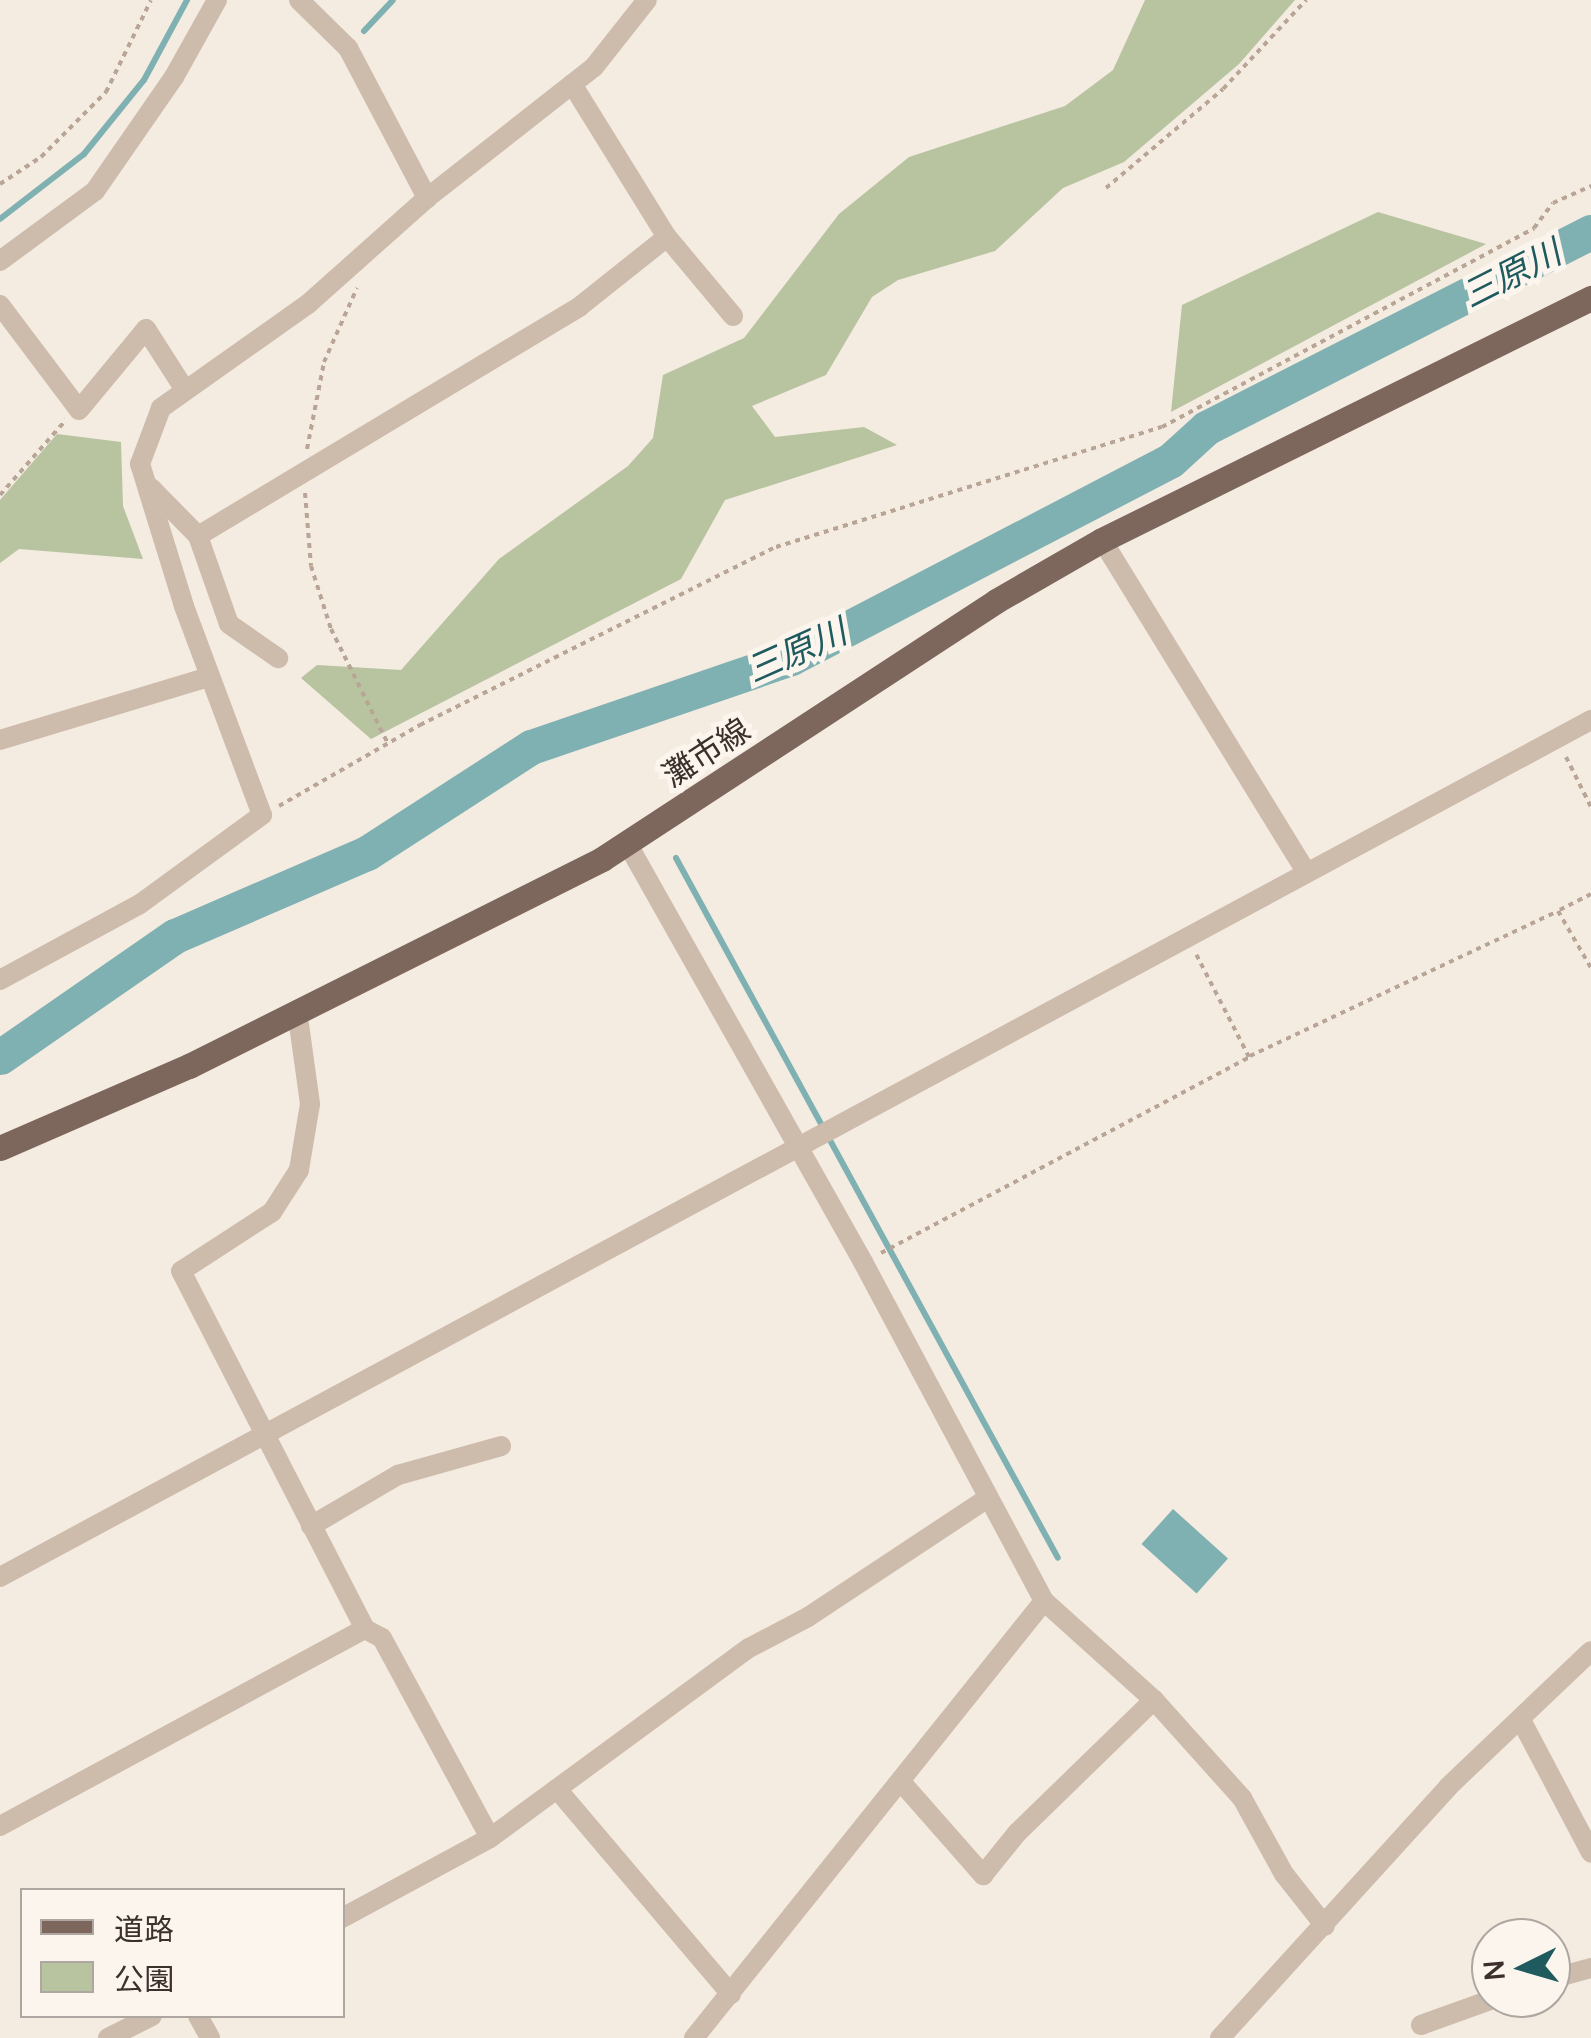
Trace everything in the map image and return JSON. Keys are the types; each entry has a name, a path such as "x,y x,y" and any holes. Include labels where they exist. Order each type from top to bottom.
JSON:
{"main road":[{"name":"灘市線","path":"0,1148 189,1066 626,843 996,602 1102,540 1591,298"}],"street":[{"path":"0,262 95,191 174,77 216,0"},
{"path":"299,0 348,48 427,198"},
{"path":"0,980 140,904 262,815 210,677 140,464 161,408 308,304 427,198 594,67 648,0"},
{"path":"572,84 667,237 732,316"},
{"path":"198,536 579,307 667,237"},
{"path":"0,305 78,410 146,330 185,390"},
{"path":"146,483 198,536 229,624 278,658"},
{"path":"1102,540 1305,870"},
{"path":"0,740 210,677"},
{"path":"0,1577 800,1150 1305,870 1591,720"},
{"path":"626,843 863,1262 1044,1601 1154,1700 1242,1798 1284,1874 1324,1926"},
{"path":"297,1010 310,1104 300,1170 272,1212 180,1271 365,1629 382,1638 490,1838"},
{"path":"311,1526 398,1475 501,1446"},
{"path":"345,1916 490,1838 749,1648 808,1617 988,1498"},
{"path":"694,2038 1044,1601"},
{"path":"0,1826 365,1629"},
{"path":"1220,2038 1448,1787 1591,1651"},
{"path":"902,1783 982,1874 1017,1832 1154,1700"},
{"path":"1520,1720 1591,1853"},
{"path":"558,1789 731,1994"},
{"path":"1422,2025 1471,2007"},
{"path":"108,2038 148,2018"}],"path":[{"path":"0,184 42,157 106,92 151,0"},
{"path":"1106,188 1224,89 1306,0"},
{"path":"262,815 420,726 776,547 1162,427 1534,228 1553,203 1591,186"},
{"path":"0,495 78,410"},
{"path":"1557,739 1591,807"},
{"path":"863,1262 1250,1057 1591,894"},
{"path":"1558,912 1591,968"},
{"path":"1188,938 1250,1057"}],"green space":[{"path":"1145,0 1295,0 1239,64 1124,162 1063,188 995,251 898,280 872,297 826,375 752,406 775,437 864,427 897,445 725,500 681,579 371,739 301,678 317,665 401,670 499,559 628,466 653,438 663,375 744,338 839,214 909,157 1065,106 1113,70"},
{"path":"1378,212 1486,244 1171,412 1182,305"},
{"path":"57,434 121,442 123,506 143,559 19,549 0,563 0,500"}],"water":[{"path":"1173,1509 1228,1559 1197,1593 1142,1544"}],"waterway":[{"path":"0,219 84,154 144,80 187,0"},
{"path":"364,31 393,0"},
{"name":"三原川","path":"0,1057 175,936 367,853 531,747 791,658 1171,460 1206,428 1591,232"},
{"path":"676,858 1058,1558"}]}
